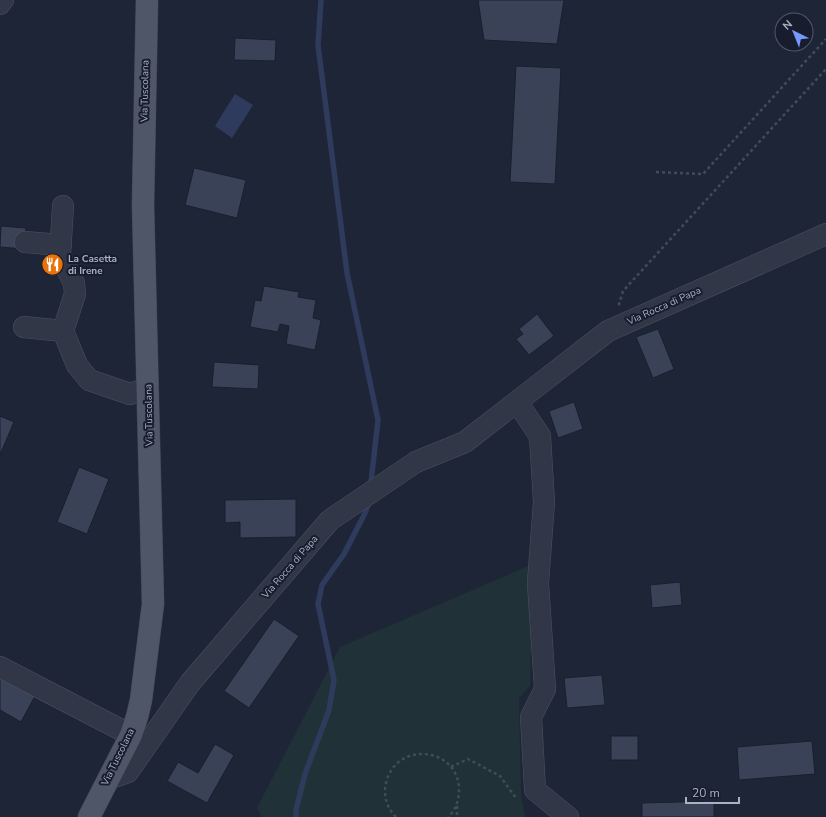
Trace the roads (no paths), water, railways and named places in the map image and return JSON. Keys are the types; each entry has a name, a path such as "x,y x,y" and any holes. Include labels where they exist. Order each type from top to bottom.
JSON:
{"main road":[{"name":"Via Tuscolana","path":"89,817 131,735 142,700 153,604 143,205 147,0"}],"street":[{"path":"0,4 3,0"},
{"path":"63,206 60,256 74,283 75,294 63,331 77,365 89,380 130,394 148,388"},
{"name":"Via Rocca di Papa","path":"108,779 128,772 190,683 330,520 416,462 465,442 608,331 826,234"},
{"path":"25,242 61,245"},
{"path":"24,327 63,331"},
{"path":"517,402 540,436 544,502 538,583 545,689 531,717 535,790 568,817"},
{"path":"0,667 131,735"}],"water":[{"path":"235,94 253,105 232,138 215,126"}],"waterway":[{"path":"321,0 318,45 347,273 378,420 371,482"},
{"path":"296,817 296,810 305,774 329,710 334,680 318,604 322,585 344,554 370,501"}],"place":[{"name":"La Casetta di Irene","path":"52,265"}]}
